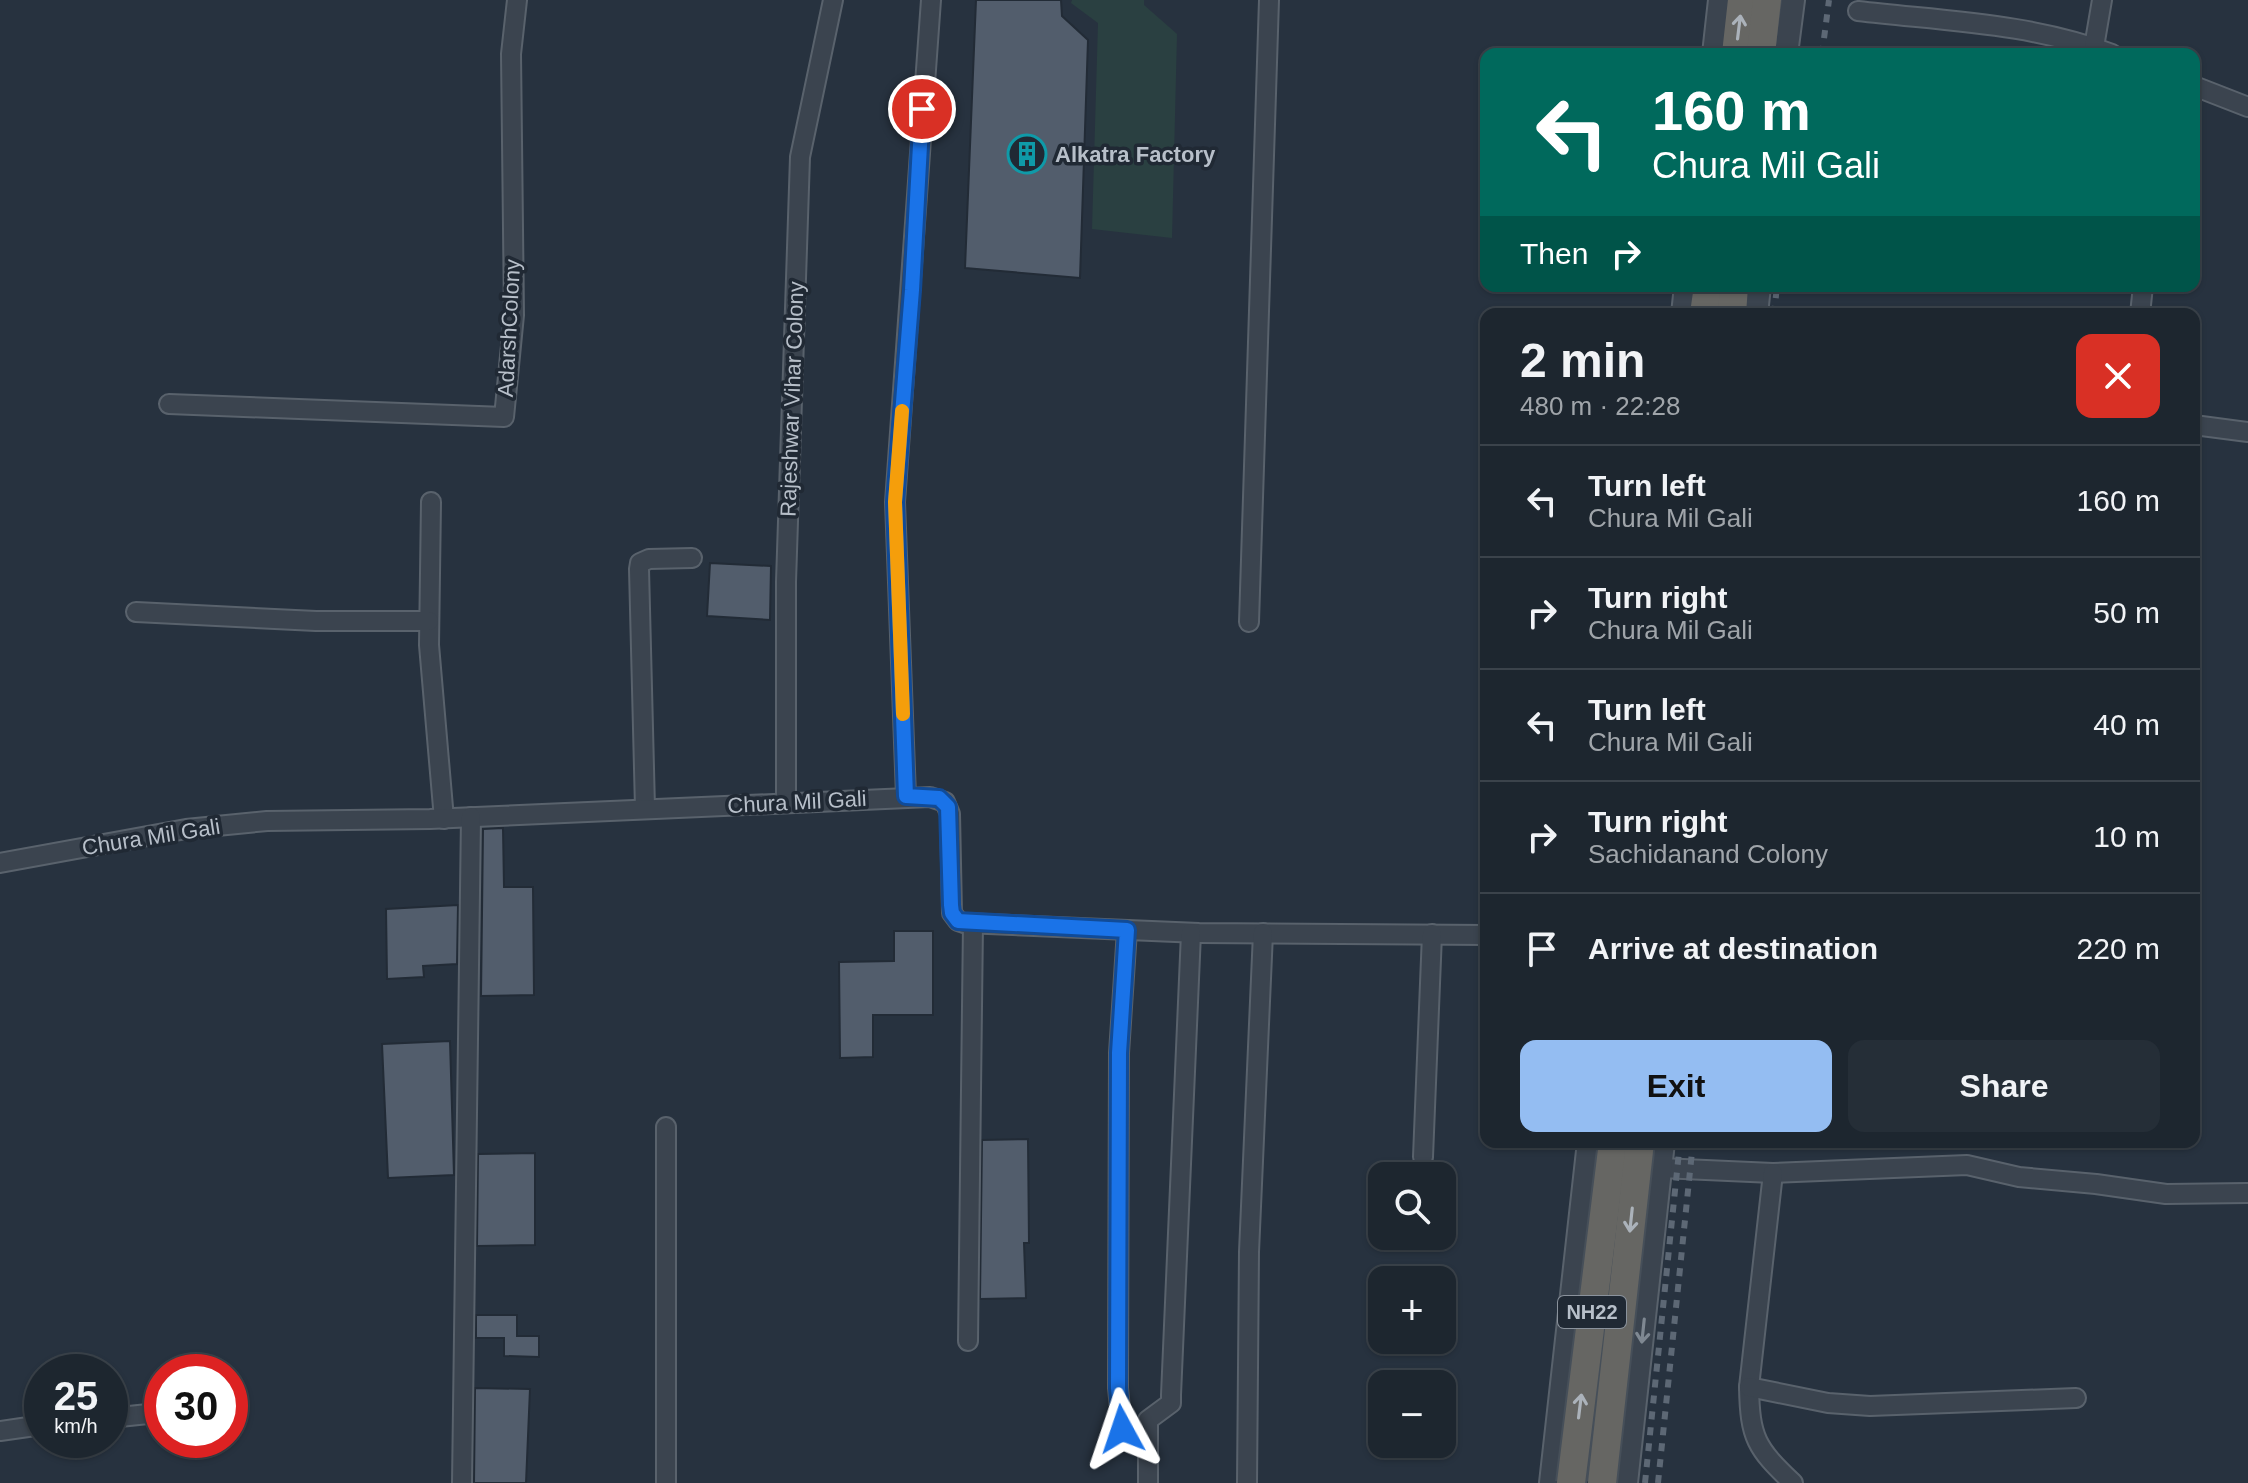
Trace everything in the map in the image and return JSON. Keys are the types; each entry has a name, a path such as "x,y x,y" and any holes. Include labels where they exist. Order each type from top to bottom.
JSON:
{"highway":[{"path":"1737,48 1742,0"},
{"path":"1762,48 1767,0"},
{"name":"NH22","path":"1558,1479 1612,1148"},
{"name":"NH22","path":"1618,1482 1640,1148"}],"street":[{"name":"AdarshColony","path":"169,404 504,417 514,315 511,54 517,0"},
{"name":"Rajeshwar Vihar Colony","path":"786,803 786,582 800,157 833,0"},
{"path":"906,796 895,502 931,0"},
{"path":"1249,622 1269,0"},
{"path":"1715,48 1720,0"},
{"path":"1787,48 1793,0"},
{"path":"1858,11 2026,30 2094,47 2102,0"},
{"path":"2200,88 2248,107"},
{"path":"2200,426 2248,432"},
{"path":"431,502 429,621 444,819"},
{"path":"645,808 640,563 649,559 692,558"},
{"path":"136,612 316,621 429,621"},
{"name":"Chura Mil Gali","path":"0,863 214,825 314,819 444,819 906,796 939,798 948,807 952,913 958,921 973,923"},
{"path":"462,1483 471,817"},
{"path":"968,1341 973,923 1191,933 1480,935"},
{"path":"1127,930 1119,1053 1118,1388 1122,1429 1147,1449"},
{"path":"1148,1483 1148,1420 1171,1403 1191,933"},
{"path":"1247,1483 1249,1252 1263,933"},
{"path":"1423,1157 1432,934"},
{"path":"666,1127 666,1483"},
{"path":"1588,1148 1558,1479 1618,1482 1663,1148"},
{"path":"1661,1168 1773,1173 1967,1165 2019,1177 2166,1194 2248,1193"},
{"path":"1773,1173 1749,1387 1750,1415 1758,1445 1793,1483"},
{"path":"1749,1387 1828,1403 1870,1406 2076,1398"},
{"path":"0,1431 24,1428"}],"green space":[{"path":"1072,0 1144,0 1144,5 1177,34 1172,238 1092,229 1098,23 1071,3"}],"building":[{"name":"Alkatra Factory","path":"976,0 1061,0 1062,16 1088,40 1080,278 965,268"},
{"path":"710,563 771,566 770,620 707,616"},
{"path":"503,828 504,887 533,887 534,995 481,996 483,829"},
{"path":"458,905 457,964 423,966 424,977 387,979 386,909"},
{"path":"894,931 933,931 933,1015 873,1015 873,1057 840,1058 839,962 894,961"},
{"path":"450,1041 454,1175 388,1178 382,1044"},
{"path":"1028,1139 1029,1243 1024,1243 1026,1298 980,1299 982,1140"},
{"path":"535,1153 535,1245 477,1246 478,1154"},
{"path":"476,1315 517,1315 517,1336 539,1336 539,1357 504,1356 504,1338 476,1338"},
{"path":"475,1388 530,1389 526,1483 474,1483"}],"railway":[{"path":"1823,48 1829,0"},
{"path":"1775,308 1776,292"},
{"path":"1645,1483 1679,1148"},
{"path":"1658,1483 1692,1148"}],"slow traffic":[{"path":"902,411 895,502 903,714"}],"place":[{"name":"Alkatra Factory","path":"1027,154"}],"route":[{"path":"922,109 912,290 895,502 906,796 939,798 948,807 951,905 954,918 958,921 1127,930 1119,1053 1118,1388 1122,1429"}]}
